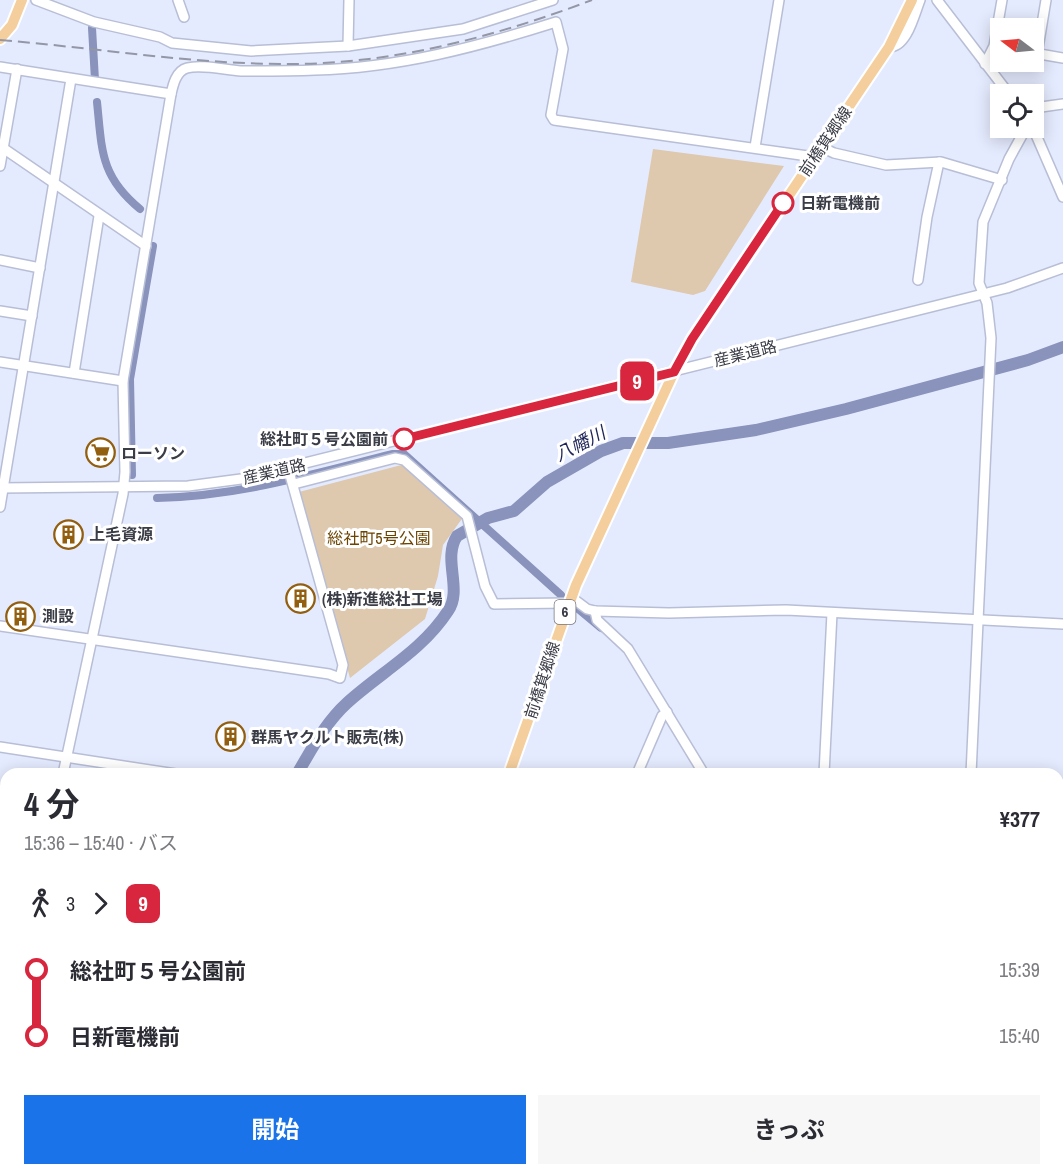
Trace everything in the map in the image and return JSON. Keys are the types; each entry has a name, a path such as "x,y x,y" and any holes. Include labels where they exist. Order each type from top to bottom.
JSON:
{"main road":[{"path":"0,39 12,25 22,0"},
{"name":"前橋箕郷線","path":"511,768 570,600 674,372 692,339 889,48 912,0"}],"street":[{"path":"36,0 100,24 160,37 176,43 251,51 348,46 463,29 553,0"},
{"path":"178,0 184,17"},
{"path":"348,46 349,0"},
{"path":"755,147 779,0"},
{"path":"889,48 896,47 902,41 920,0"},
{"path":"937,0 1001,84"},
{"path":"1000,18 1002,0"},
{"path":"1042,18 1046,0"},
{"path":"64,768 125,487 123,381 171,94 177,76 187,68 258,71 381,65 465,49 556,22 563,49 551,115 554,120 755,147 834,153 886,165 939,162 1002,180"},
{"path":"1044,55 1063,58"},
{"path":"985,64 990,57"},
{"path":"0,67 171,94"},
{"path":"0,166 17,69"},
{"path":"0,507 71,78"},
{"path":"1044,107 1063,104"},
{"path":"971,768 990,359 990,329 984,294 979,283 982,222 1021,138"},
{"path":"1036,138 1063,197"},
{"path":"2,147 99,216 146,246"},
{"path":"918,280 927,217 939,162"},
{"path":"74,373 99,216"},
{"path":"0,260 40,268"},
{"name":"産業道路","path":"2,488 188,486 241,479 984,294 1029,282 1063,268"},
{"path":"0,311 32,316"},
{"path":"0,362 123,381"},
{"path":"294,484 401,458 465,513 469,520 485,586 494,603 570,600 595,611 669,613 770,610 1063,624"},
{"path":"0,626 329,674 340,678 343,665 288,468"},
{"path":"595,611 597,620 628,649 700,768"},
{"path":"824,768 832,613"},
{"path":"640,768 662,716 667,712"},
{"path":"0,747 137,768"}],"green space":[{"path":"653,149 784,166 705,291 693,295 631,282"},
{"name":"総社町5号公園","path":"405,464 464,516 443,545 438,576 425,619 350,678 299,492"}],"waterway":[{"path":"92,28 95,80"},
{"path":"97,102 105,161 117,185 140,209"},
{"path":"132,475 130,379 153,246"},
{"name":"八幡川","path":"301,768 319,737 339,711 414,650 448,611 454,593 451,554 457,536 488,518 514,511 547,482 601,451 623,443 668,443 756,430 846,409 1028,360 1063,347"},
{"path":"157,498 247,488 393,454 404,454 561,595"},
{"path":"577,608 601,628"}],"railway":[{"path":"0,40 221,62 258,64 333,62 371,59 446,45 520,25 592,0"}],"bus line":[{"name":"9","path":"404,439 674,372 692,339 783,203"}],"place":[{"name":"日新電機前","path":"783,203"},
{"name":"総社町５号公園前","path":"404,439"},
{"name":"ローソン","path":"100,453"},
{"name":"上毛資源","path":"68,534"},
{"name":"(株)新進総社工場","path":"301,599"},
{"name":"測設","path":"21,616"},
{"name":"群馬ヤクルト販売(株)","path":"230,737"}]}
